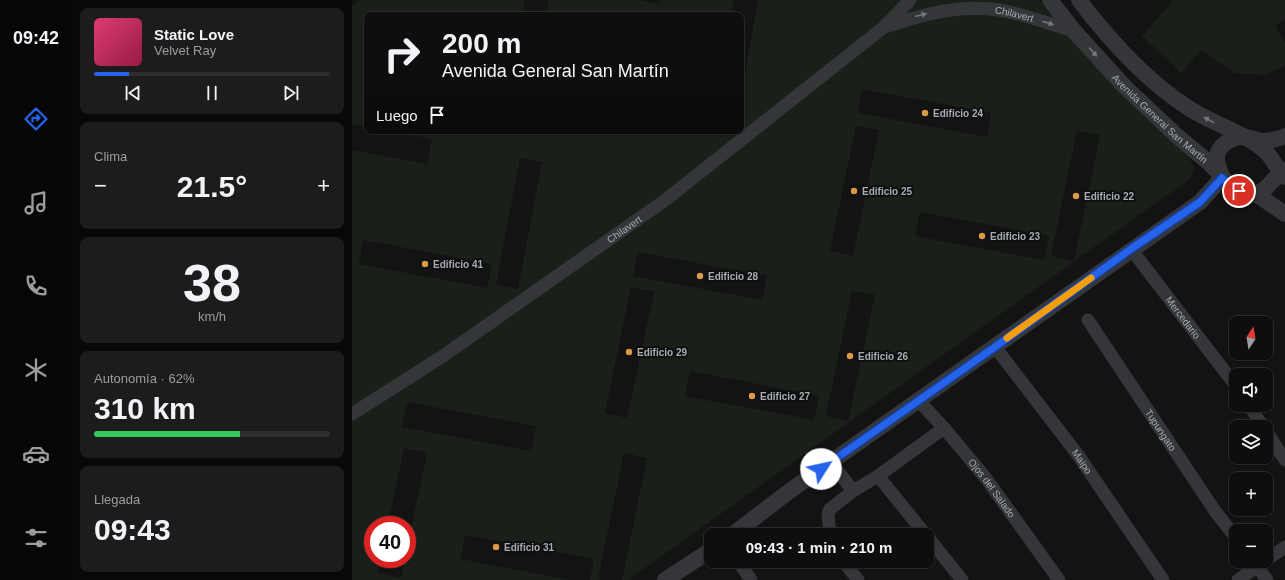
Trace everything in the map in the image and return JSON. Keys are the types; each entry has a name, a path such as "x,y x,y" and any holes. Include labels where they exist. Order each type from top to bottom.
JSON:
{"street":[{"name":"Chilavert","path":"352,414 442,356 664,201 884,27 910,0"},
{"name":"Avenida General San Martín","path":"1050,0 1074,31 1124,86 1208,162 1222,178 1232,187 1246,195 1256,194 1285,214"},
{"path":"1079,0 1122,53 1171,95 1211,121 1244,137 1269,155 1283,173 1265,189 1256,194"},
{"name":"Chilavert","path":"884,27 920,15 972,8 999,10 1074,31"},
{"path":"741,528 791,490 995,347 1131,249 1200,202 1222,178 1217,162 1218,153 1224,143 1231,139 1244,137 1261,141 1285,136"},
{"name":"Mercedario","path":"1131,249 1229,377"},
{"name":"Tupungato","path":"1088,320 1215,511 1229,529"},
{"name":"Maipo","path":"995,347 1078,455 1163,580"},
{"name":"Ojos del Salado","path":"918,400 944,428 985,477 1059,580"},
{"path":"829,528 828,514 830,509 944,428"},
{"path":"1273,442 1285,460"},
{"path":"831,462 854,491"},
{"path":"878,476 920,528"},
{"path":"934,546 962,580"},
{"path":"1273,554 1285,547"},
{"path":"665,580 704,555"},
{"path":"743,568 751,580"},
{"path":"849,568 858,580"},
{"path":"1238,580 1253,568"},
{"path":"1262,568 1267,580"}],"shaded area":[{"path":"360,0 525,0 523,12 364,12 364,126 352,124 352,6"},
{"path":"549,0 640,0 659,4 660,0 734,0 732,12 547,12"},
{"path":"758,0 1039,0 1088,59 1189,157 1194,168 1191,178 628,580 622,580 647,458 624,453 598,579 601,580 590,580 594,559 465,535 461,559 570,580 352,580 352,150 427,164 432,139 404,134 744,134 744,79","holes":["862,89 991,113 987,137 858,113","856,126 879,130 853,256 830,251","1077,131 1100,135 1074,261 1051,256","520,158 542,162 518,289 496,285","920,212 1049,236 1044,260 915,236","363,240 492,264 487,288 359,264","638,252 767,276 762,300 633,276","631,287 654,292 627,418 605,413","852,291 875,295 848,421 826,416","690,371 819,396 814,420 685,396","407,402 536,426 531,451 402,427","404,448 427,453 414,516 416,516 416,568 403,568 401,578 378,573 379,568 364,568 364,516 390,516"]},
{"path":"1173,0 1285,0 1285,19 1275,26 1285,42 1285,65 1265,75 1235,73 1201,50 1181,73 1142,36"}],"slow traffic":[{"path":"1007,338 1091,278"}],"place":[{"name":"Edificio 24","path":"925,113"},
{"name":"Edificio 25","path":"854,191"},
{"name":"Edificio 22","path":"1076,196"},
{"name":"Edificio 23","path":"982,236"},
{"name":"Edificio 41","path":"425,264"},
{"name":"Edificio 28","path":"700,276"},
{"name":"Edificio 29","path":"629,352"},
{"name":"Edificio 26","path":"850,356"},
{"name":"Edificio 27","path":"752,396"},
{"name":"Edificio 31","path":"496,547"}],"route":[{"path":"821,469 995,347 1131,249 1200,202 1222,178 1239,191"}]}
